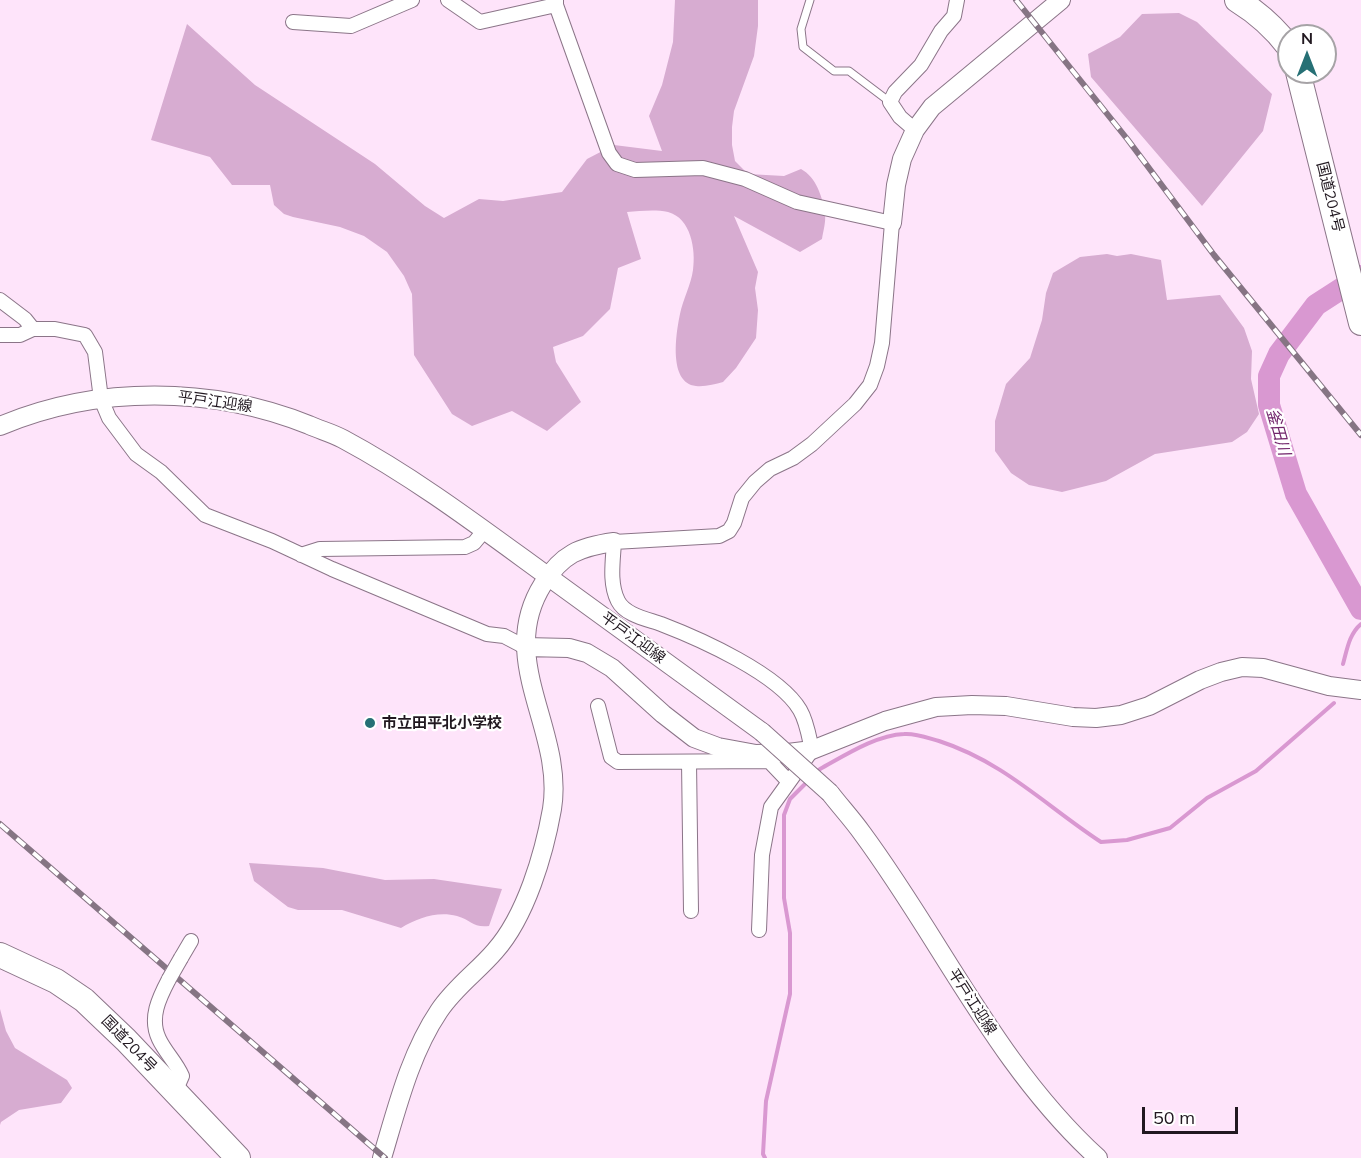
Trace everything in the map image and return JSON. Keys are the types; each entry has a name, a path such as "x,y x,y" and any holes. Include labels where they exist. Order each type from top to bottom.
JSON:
{"highway":[{"path":"1237,0 1258,13 1277,32"},
{"name":"国道204号","path":"1301,84 1361,323"},
{"name":"国道204号","path":"0,955 56,981 84,1000 126,1040 238,1158"}],"street":[{"path":"293,22 351,26 412,0"},
{"path":"448,0 480,22 556,2 609,153 617,164 635,170 703,168 745,179 797,202 892,223"},
{"path":"915,130 900,117 890,102 895,92 921,65 941,31 954,16 957,0"},
{"path":"382,1158 419,1046 439,1011 452,994 496,950 512,926 527,894 546,837 552,806 550,751 540,708 529,679 525,647 528,618 538,593 548,577 575,551 614,542 719,536 729,531 742,498 755,482 770,469 793,458 812,444 855,404 870,385 882,344 896,186 902,159 915,130 932,106 1061,0"},
{"path":"0,300 25,319 33,330"},
{"path":"0,335 20,335 33,330 56,329 85,335 95,352 101,399 109,418 136,454 161,472 206,515 487,634 504,636 525,647 568,648 587,653 612,668 663,714 694,738 718,747 756,754 812,750 885,721 936,707 1006,706 1073,717 1096,718 1121,715 1149,706 1200,680 1221,672 1242,668 1263,668 1329,686 1361,690"},
{"name":"平戸江迎線","path":"0,426 51,408 101,399 155,395 205,399 248,405 294,419 341,438 396,470 762,732 830,794 862,832 991,1031 1029,1085 1074,1136 1098,1158"},
{"path":"301,555 320,549 465,547 474,543 484,531"},
{"path":"614,542 612,584 618,602 630,613 692,636 753,669 778,686 801,711 812,750"},
{"path":"598,706 611,757 618,762 769,761 789,782"},
{"path":"759,930 762,855 771,807 812,750"},
{"path":"689,762 691,912"},
{"path":"175,1092 182,1076 177,1064 159,1039 154,1022 158,1000 191,941"}],"lane":[{"path":"810,0 801,29 803,48 834,71 849,71 890,102"}],"shaded area":[{"path":"675,0 758,0 758,26 754,56 734,111 732,145 735,161 748,174 784,176 801,169 811,177 823,201 825,224 822,239 800,252 734,216 758,272 755,288 758,310 756,338 736,368 723,382 696,386 687,383 681,376 676,356 680,314 693,270 694,253 687,228 676,215 668,212 653,210 627,212 641,259 618,268 610,309 583,336 553,347 556,362 581,402 547,431 512,411 472,426 452,414 414,355 412,294 404,276 387,252 364,236 340,227 284,214 274,205 270,185 232,185 210,157 151,140 187,24 255,85 375,164 425,206 444,218 479,199 503,201 562,192 587,159 614,145 662,151 649,116 662,85 673,42"},
{"path":"1179,13 1197,22 1272,94 1263,131 1202,206 1091,77 1088,54 1120,37 1142,14"},
{"path":"1107,254 1117,256 1131,254 1161,260 1167,300 1220,295 1244,328 1252,351 1251,379 1259,414 1247,432 1232,442 1155,454 1106,481 1062,492 1029,485 1011,473 995,451 995,421 1006,384 1030,358 1053,273 1080,257"},
{"path":"249,863 323,868 385,880 434,879 502,889 489,926 479,926 457,916 442,914 421,918 401,928 342,910 298,910 288,907 254,881"},
{"path":"0,1009 6,1031 15,1048 67,1080 72,1088 61,1103 19,1110 0,1125"}],"waterway":[{"name":"釜田川","path":"1361,276 1316,305 1279,354 1269,376 1269,405 1296,494 1361,609"},
{"path":"1343,664 1351,637 1361,624"},
{"path":"815,774 820,769 871,742 893,735 917,735 939,741 984,761 1024,786 1101,842 1127,840 1170,828 1207,798 1256,771 1334,703"},
{"path":"765,1158 763,1154 766,1101 790,994 790,933 784,898 784,815 790,799 808,781"}],"railway":[{"path":"1016,0 1128,140 1214,255 1361,435"},
{"path":"0,824 385,1158"}],"place":[{"name":"市立田平北小学校","path":"370,723"}]}
